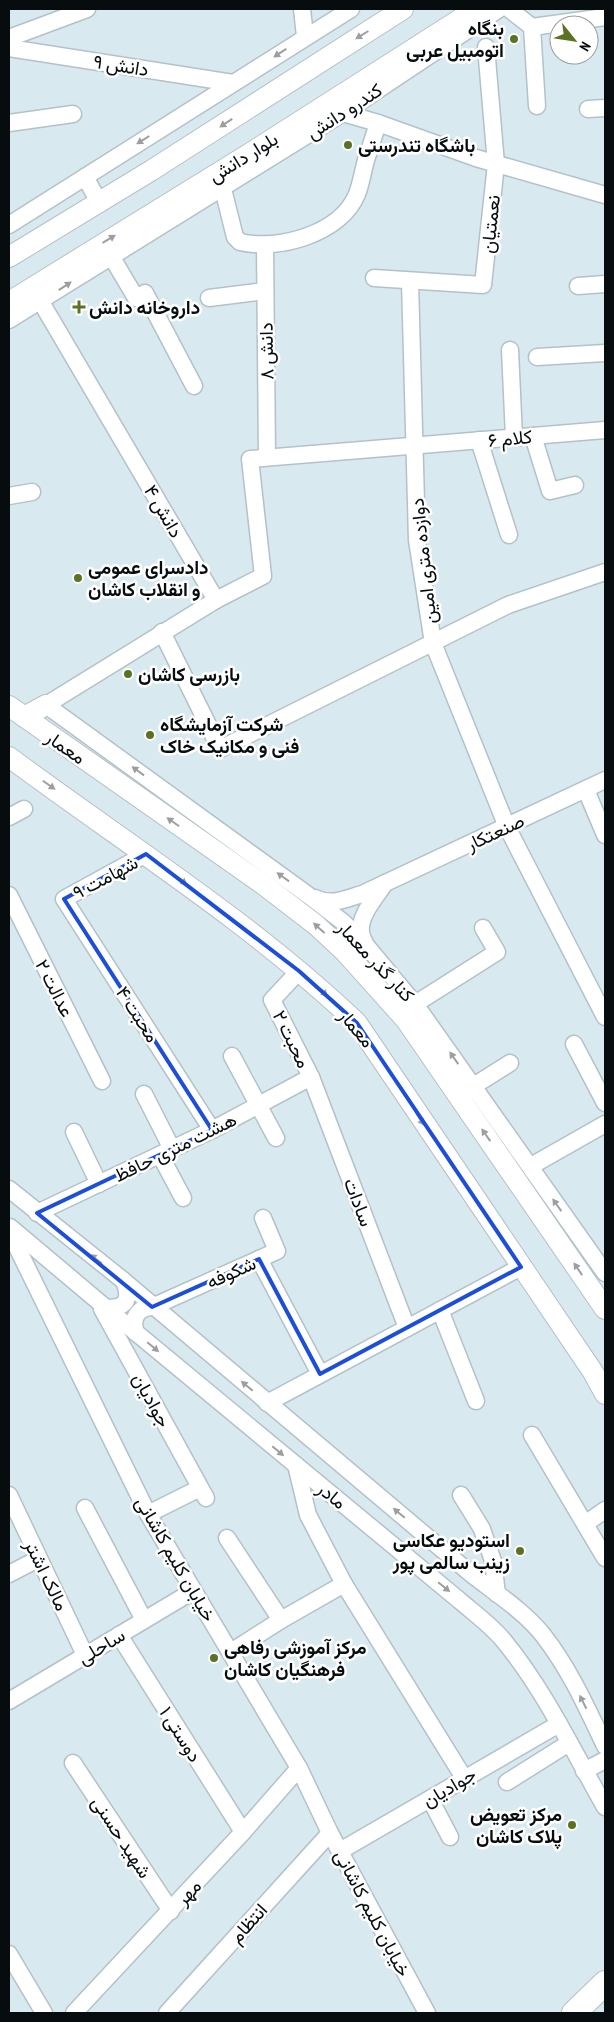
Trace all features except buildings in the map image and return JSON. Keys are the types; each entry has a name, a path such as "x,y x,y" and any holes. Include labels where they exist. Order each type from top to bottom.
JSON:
{"main road":[{"name":"بلوار دانش","path":"9,302 221,179 397,68 476,9"},
{"name":"بلوار دانش","path":"9,257 99,202 398,10"},
{"path":"16,712 46,705"},
{"name":"معمار","path":"16,712 264,885 316,925 355,962 466,1090 605,1309"},
{"name":"معمار","path":"11,760 146,854 230,916 319,987 357,1023 593,1372 605,1394"}],"street":[{"path":"9,38 70,12 87,9"},
{"path":"302,9 305,36"},
{"path":"9,225 305,36 351,9"},
{"name":"کندرو دانش","path":"9,320 41,302 111,256 221,179 343,113 397,68 499,9"},
{"path":"509,9 532,27 605,17"},
{"path":"532,27 536,106"},
{"name":"نعمتیان","path":"410,281 483,285 496,164 486,47"},
{"name":"دانش ۹","path":"9,48 233,83"},
{"path":"588,109 605,108"},
{"path":"343,113 378,123 496,164 605,195"},
{"path":"9,123 73,114"},
{"path":"221,179 235,237 240,242 274,245 320,231 332,224 348,208 357,194 378,123"},
{"path":"85,177 99,202"},
{"name":"دانش ۸","path":"265,245 268,457"},
{"path":"111,256 136,298 146,293 194,386"},
{"path":"374,278 410,281"},
{"name":"دوازده متری امین","path":"410,281 417,540 433,643 507,827 605,1017"},
{"path":"578,286 605,284"},
{"path":"209,298 266,291"},
{"name":"دانش ۴","path":"41,302 216,600"},
{"path":"510,350 514,437"},
{"path":"537,358 605,353"},
{"name":"کلام ۶","path":"268,457 605,430"},
{"path":"533,436 550,491 575,485"},
{"path":"479,440 509,535"},
{"path":"46,705 162,632 216,600 263,576 250,459 268,457"},
{"path":"9,496 32,492"},
{"path":"162,632 220,749 508,605 605,572"},
{"name":"کنار گذر معمار","path":"46,705 308,895 342,922 365,944 415,1004 466,1090 531,1166 605,1274"},
{"name":"صنعتکار","path":"308,895 324,902 336,902 385,883 605,780"},
{"path":"586,790 605,835"},
{"path":"9,817 24,809"},
{"name":"شهامت ۹","path":"64,899 146,854"},
{"path":"365,944 361,932 362,920 385,883"},
{"name":"عدالت ۲","path":"9,895 102,1081"},
{"name":"محبت ۴","path":"64,899 212,1130"},
{"path":"415,1004 496,952 483,928"},
{"name":"محبت ۲","path":"299,971 272,1000 311,1077"},
{"path":"574,1044 605,1103"},
{"path":"232,1056 276,1138"},
{"path":"466,1090 510,1063"},
{"name":"هشت متری حافظ","path":"37,1213 212,1130 311,1077"},
{"name":"سادات","path":"311,1077 408,1328"},
{"path":"144,1094 183,1198"},
{"path":"531,1166 605,1124"},
{"path":"74,1132 99,1184"},
{"name":"مادر","path":"9,1190 124,1281 267,1403 497,1594 542,1634 578,1691 605,1746"},
{"name":"شکوفه","path":"136,1333 133,1326 134,1318 145,1307 152,1306 277,1251 263,1218"},
{"name":"مادر","path":"9,1226 459,1600 503,1639 520,1662 558,1724 605,1807"},
{"name":"خیابان کلیم کاشانی","path":"9,1231 148,1514 192,1591 231,1652 299,1768 330,1833 427,2013"},
{"path":"259,1259 320,1374"},
{"path":"267,1403 521,1267"},
{"path":"103,1305 115,1308 122,1305 127,1299 128,1291 124,1281"},
{"name":"جوادیان","path":"103,1305 203,1493 148,1514"},
{"path":"440,1310 476,1401"},
{"path":"532,1435 605,1558"},
{"path":"296,1465 308,1515 344,1584 464,1778"},
{"name":"مالک اشتر","path":"9,1495 85,1655"},
{"path":"461,1495 482,1529 494,1561 497,1594"},
{"path":"85,1508 144,1620"},
{"path":"585,1524 605,1510"},
{"path":"227,1538 280,1620"},
{"path":"9,1574 38,1559"},
{"path":"231,1652 280,1620 344,1584"},
{"name":"ساحلی","path":"9,1702 192,1591"},
{"name":"دوستی ۱","path":"119,1635 244,1832"},
{"name":"جوادیان","path":"340,1851 558,1724"},
{"path":"507,1782 569,1743"},
{"path":"584,1772 605,1760"},
{"name":"شهید حسنی","path":"73,1763 171,1911"},
{"name":"مهر","path":"74,2013 244,1832 299,1768"},
{"path":"430,1799 450,1837"},
{"name":"انتظام","path":"167,2013 330,1833"},
{"path":"9,1954 44,2013"}],"highlighted area":[{"path":"146,854 299,971 357,1023 521,1267 320,1374 259,1259 152,1307 37,1213 212,1130 64,899"}],"place":[{"name":"بنگاه اتومبیل عربی","path":"514,39"},
{"name":"باشگاه تندرستی","path":"348,145"},
{"name":"داروخانه دانش","path":"79,307"},
{"name":"دادسرای عمومی و انقلاب کاشان","path":"78,578"},
{"name":"بازرسی کاشان","path":"128,674"},
{"name":"شرکت آزمایشگاه فنی و مکانیک خاک","path":"150,735"},
{"name":"استودیو عکاسی زینب سالمی پور","path":"520,1551"},
{"name":"مرکز آموزشی رفاهی فرهنگیان کاشان","path":"214,1658"},
{"name":"مرکز تعویض پلاک کاشان","path":"572,1825"}]}
